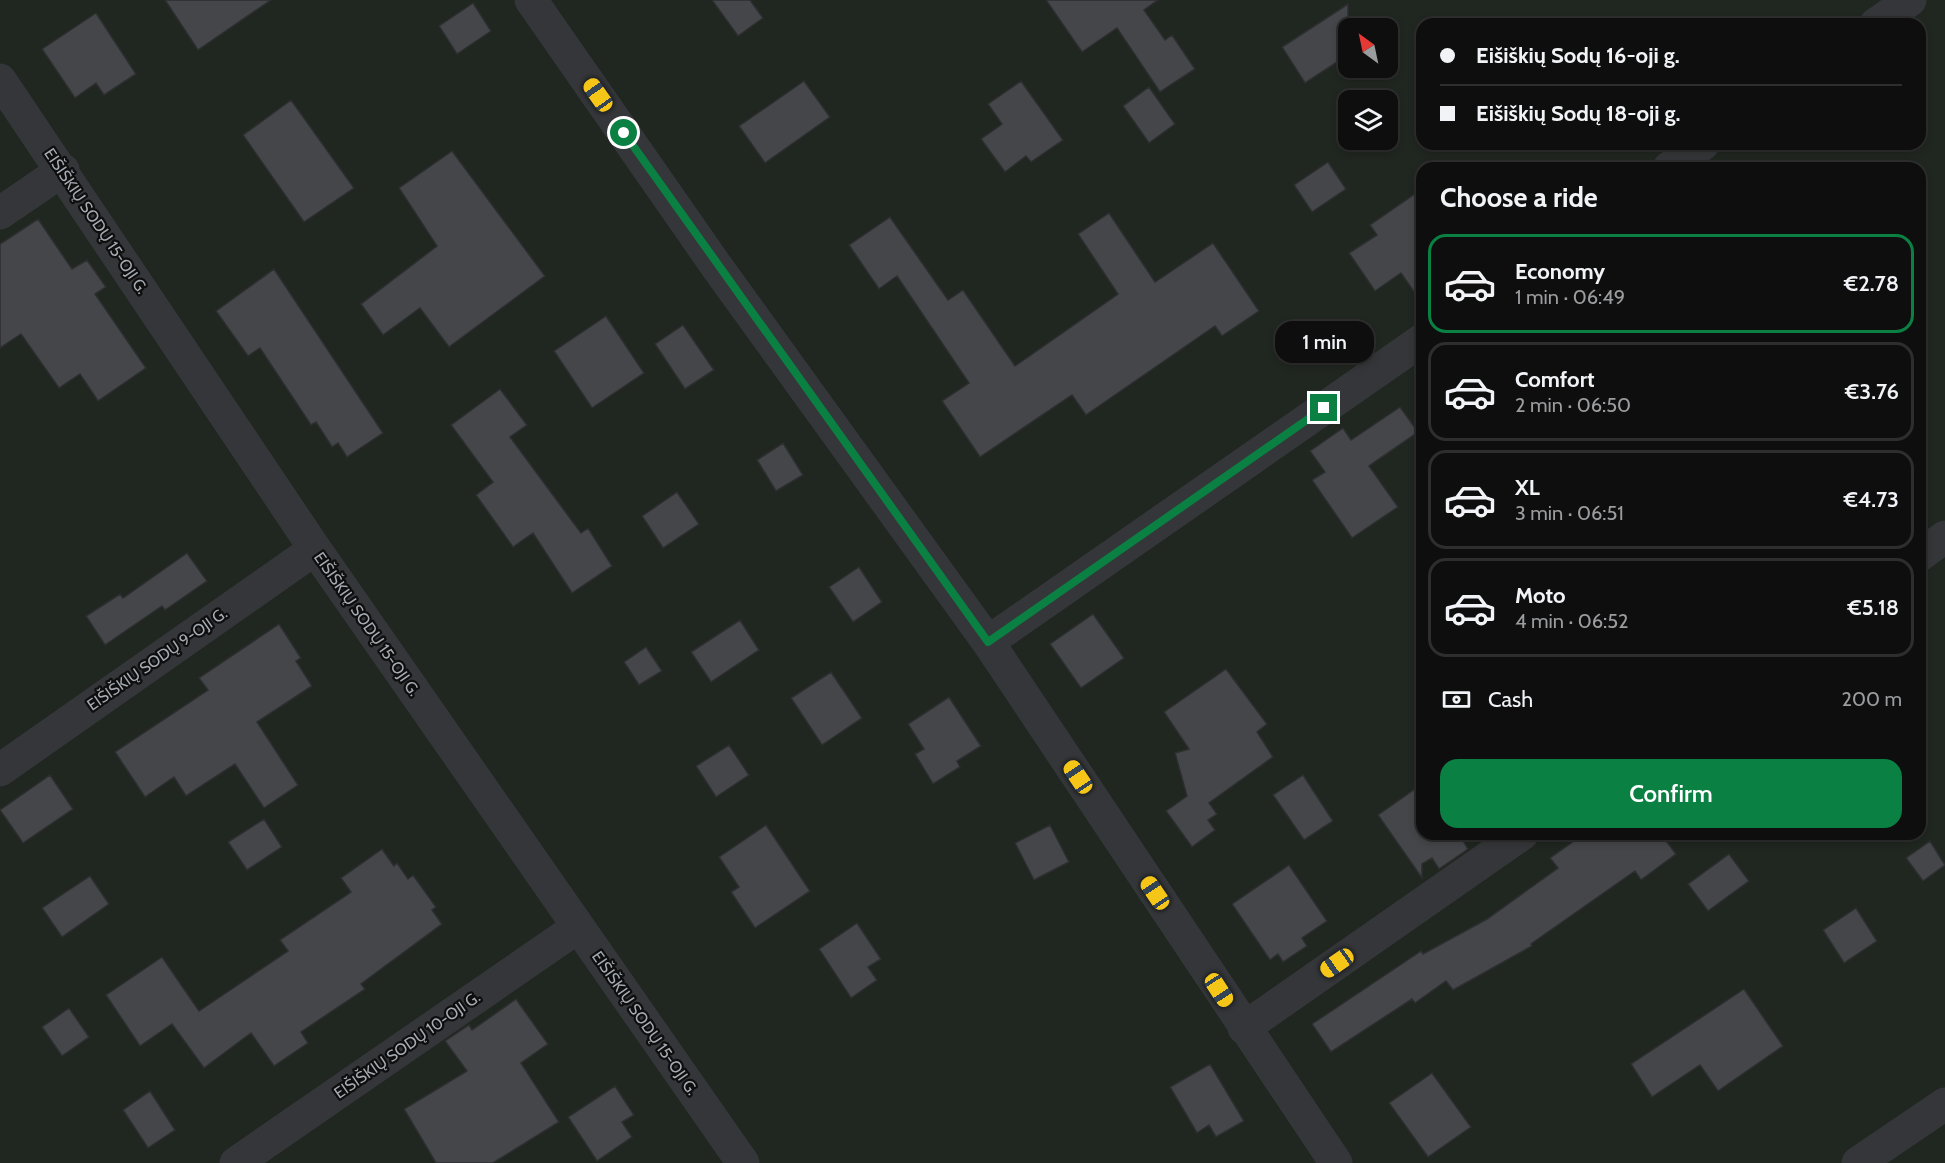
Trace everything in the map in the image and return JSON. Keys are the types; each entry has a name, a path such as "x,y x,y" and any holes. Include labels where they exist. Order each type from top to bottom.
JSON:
{"street":[{"path":"531,0 717,267 988,642 1336,1163"},
{"path":"1884,18 1910,0"},
{"name":"EIŠIŠKIŲ SODŲ 15-OJI G.","path":"0,80 63,170 315,549 743,1163"},
{"path":"1678,162 1694,150"},
{"path":"0,213 63,170"},
{"path":"988,642 1416,344"},
{"path":"1926,551 1945,537"},
{"name":"EIŠIŠKIŲ SODŲ 9-OJI G.","path":"0,770 315,549"},
{"path":"1244,1028 1512,840"},
{"name":"EIŠIŠKIŲ SODŲ 10-OJI G.","path":"236,1163 578,927"},
{"path":"1858,1163 1945,1104"}],"shaded area":[{"path":"0,0 1945,0 1945,1163 0,1163"}],"building":[{"path":"165,0 271,0 198,50"},
{"path":"712,0 750,0 763,18 738,36"},
{"path":"1046,0 1158,0 1144,10 1165,40 1172,35 1195,69 1160,92 1117,28 1082,52"},
{"path":"473,3 491,31 457,54 439,26"},
{"path":"1348,4 1348,18 1338,18 1338,62 1305,83 1282,47"},
{"path":"96,13 136,74 104,95 96,83 75,98 42,49"},
{"path":"804,81 830,117 765,163 739,126"},
{"path":"1021,81 1063,140 1031,162 1026,156 1005,172 981,139 1002,124 988,104"},
{"path":"1149,87 1175,124 1149,143 1123,106"},
{"path":"291,100 354,188 304,222 243,135"},
{"path":"452,151 545,276 449,347 420,308 383,335 361,304 437,246 399,188"},
{"path":"1328,162 1346,189 1312,212 1294,185"},
{"path":"1416,193 1416,294 1401,273 1375,291 1349,253 1377,235 1370,225"},
{"path":"1109,213 1155,282 1213,243 1259,311 1222,336 1215,326 1086,415 1072,395 980,457 942,401 969,383 897,276 879,289 849,245 890,217 948,300 963,290 1015,366 1118,294 1078,234"},
{"path":"38,219 72,269 87,260 106,287 95,294 146,368 98,401 80,374 59,388 21,334 0,348 0,244"},
{"path":"274,269 383,433 347,457 338,443 332,447 316,422 311,425 260,348 248,356 216,311"},
{"path":"606,316 644,373 592,408 554,351"},
{"path":"683,325 714,370 685,389 655,344"},
{"path":"500,389 527,425 510,437 581,533 588,528 612,566 572,593 533,533 513,547 476,495 493,482 451,425"},
{"path":"1400,407 1416,429 1416,433 1369,466 1398,507 1352,538 1312,480 1325,472 1310,451 1343,428 1351,440"},
{"path":"783,443 803,475 776,491 757,460"},
{"path":"677,492 699,524 663,548 642,516"},
{"path":"187,553 207,581 165,610 162,606 105,645 86,616 120,594 123,598"},
{"path":"859,567 882,602 853,622 829,587"},
{"path":"1093,614 1124,658 1081,688 1050,644"},
{"path":"740,620 759,650 711,682 691,652"},
{"path":"279,624 301,658 296,661 312,686 257,722 298,785 264,808 235,764 186,796 174,777 145,797 115,752 208,690 199,678"},
{"path":"646,647 662,671 639,685 624,662"},
{"path":"1226,669 1267,724 1257,732 1273,757 1209,803 1217,814 1208,820 1215,830 1192,847 1166,811 1187,796 1175,753 1189,749 1164,712"},
{"path":"831,672 862,718 822,745 791,698"},
{"path":"949,697 981,746 957,761 960,767 933,784 915,754 924,749 908,724"},
{"path":"729,745 749,775 716,797 696,766"},
{"path":"50,775 73,809 23,843 0,810"},
{"path":"1303,775 1333,821 1304,840 1273,795"},
{"path":"1416,788 1416,840 1463,840 1468,849 1439,869 1432,858 1422,864 1422,878 1378,815"},
{"path":"264,819 282,847 247,870 228,842"},
{"path":"766,825 810,891 755,928 731,892 739,887 719,857"},
{"path":"1050,825 1069,862 1034,880 1015,843"},
{"path":"1576,840 1666,840 1676,854 1641,880 1635,871 1531,944 1532,946 1453,990 1446,981 1415,1003 1412,999 1331,1052 1312,1024 1421,951 1423,954 1487,919 1558,868 1550,858"},
{"path":"1930,841 1945,865 1923,881 1906,858"},
{"path":"382,849 394,866 397,863 408,879 413,875 436,907 432,910 442,924 361,984 365,989 301,1032 308,1043 274,1066 251,1033 204,1068 172,1024 140,1046 106,995 162,957 199,1011 288,951 280,940 351,892 341,878"},
{"path":"1729,854 1749,881 1708,911 1688,884"},
{"path":"1289,865 1327,921 1302,938 1307,946 1283,962 1278,954 1270,960 1232,904"},
{"path":"90,876 109,904 62,937 42,908"},
{"path":"1856,908 1877,941 1844,963 1823,930"},
{"path":"857,923 881,959 868,967 877,980 851,998 819,949"},
{"path":"1744,989 1783,1046 1718,1091 1700,1065 1652,1097 1631,1064"},
{"path":"516,999 548,1044 521,1063 559,1122 493,1163 436,1163 404,1109 467,1071 445,1041 469,1025 472,1030"},
{"path":"69,1008 89,1037 62,1056 42,1027"},
{"path":"1210,1064 1244,1121 1216,1137 1209,1125 1197,1133 1170,1087"},
{"path":"1432,1073 1471,1127 1428,1157 1389,1103"},
{"path":"615,1086 634,1115 622,1122 632,1137 597,1161 568,1117"},
{"path":"150,1091 175,1130 148,1148 123,1110"}],"route":[{"path":"624,133 717,267 988,642 1324,408"}]}
